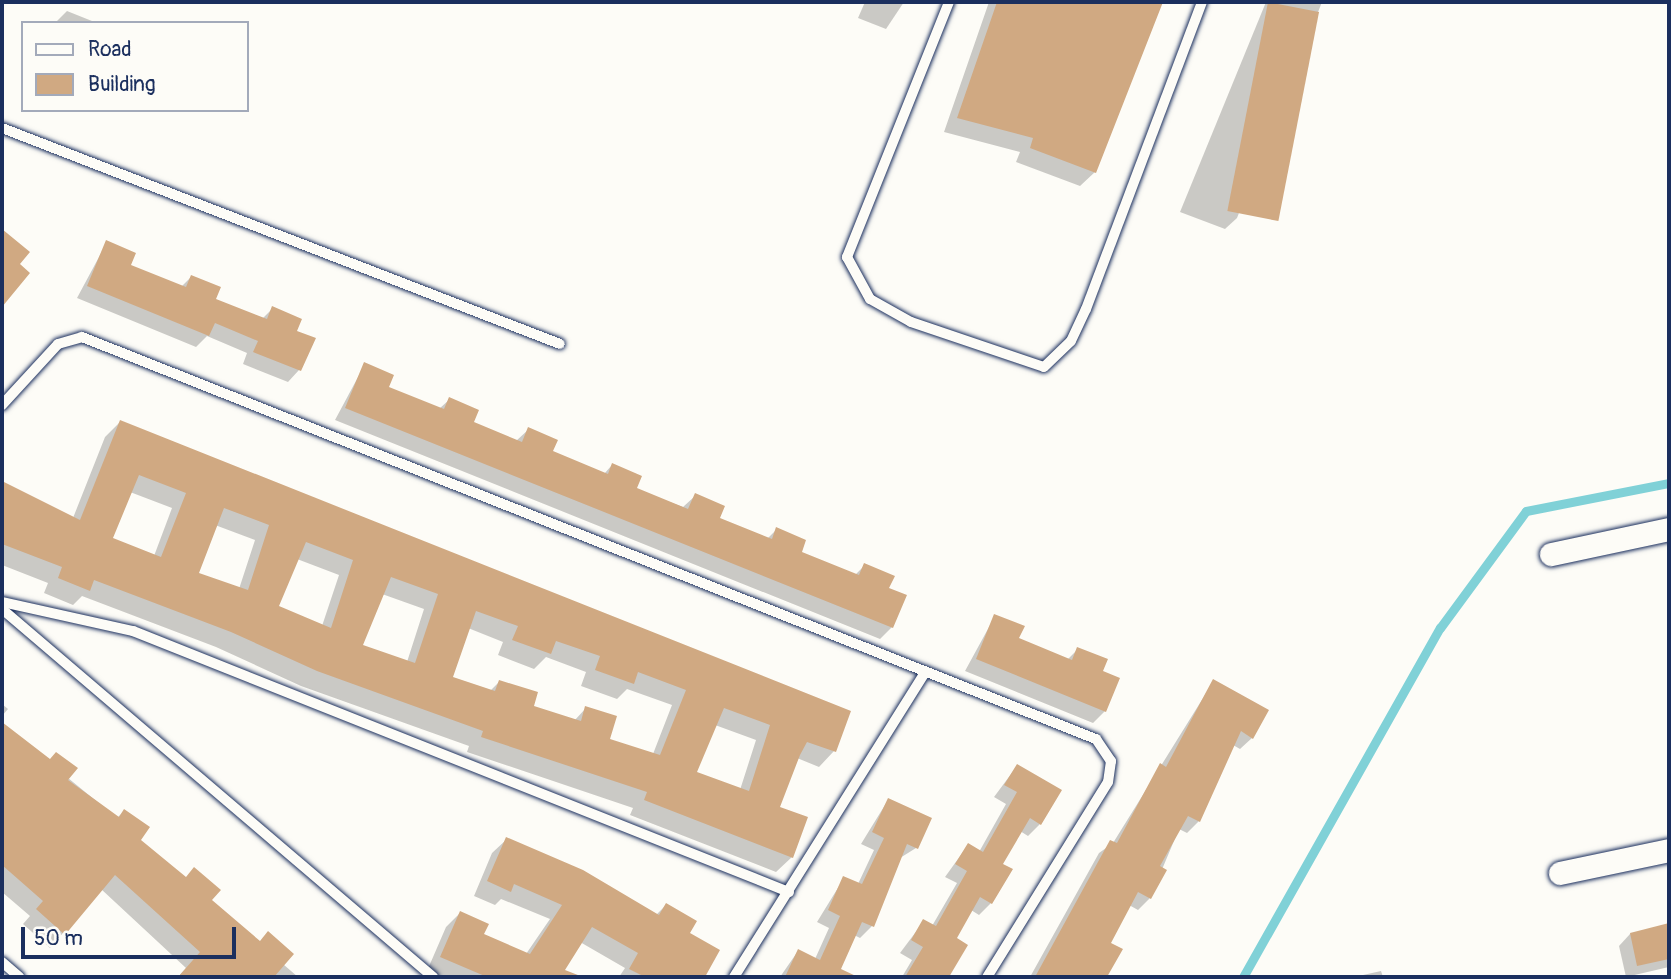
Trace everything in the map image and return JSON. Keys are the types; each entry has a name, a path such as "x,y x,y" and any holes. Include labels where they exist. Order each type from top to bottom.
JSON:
{"street":[{"path":"1551,554 1669,529"},
{"path":"1560,873 1669,850"}],"lane":[{"path":"949,2 847,257 870,299 911,322 1044,366 1071,341 1086,309 1202,2"},
{"path":"2,128 560,344"},
{"path":"2,405 58,344 82,337 1096,739 1111,761 1108,782 987,977"},
{"path":"2,602 133,631 789,892"},
{"path":"2,609 433,977"},
{"path":"734,977 925,673"},
{"path":"2,962 19,977"}],"building":[{"path":"997,2 1163,2 1096,173 1030,148 1033,138 957,118"},
{"path":"1268,2 1319,12 1278,221 1227,211"},
{"path":"2,229 30,252 20,264 30,273 2,307"},
{"path":"106,240 136,253 131,265 186,287 191,275 221,287 216,299 267,319 272,306 302,319 297,331 316,338 301,371 253,352 258,341 215,323 209,336 87,286"},
{"path":"364,362 394,375 389,387 444,409 449,397 479,410 474,422 522,442 528,427 558,440 553,451 608,474 612,463 642,476 637,488 688,509 695,493 725,506 720,518 772,539 776,527 806,540 802,552 859,575 864,563 895,576 889,588 907,595 893,628 345,408"},
{"path":"120,420 851,711 836,752 807,742 800,755 780,807 808,817 793,858 644,800 647,792 481,737 483,731 317,671 231,632 94,580 90,591 58,578 62,567 2,544 2,481 80,520","holes":["139,475 186,493 161,557 113,538","224,508 269,525 248,590 199,573","306,542 353,560 331,628 279,606","391,577 438,594 415,663 363,645","476,611 518,626 512,640 551,654 556,641 600,656 595,670 634,684 638,672 686,690 660,755 610,739 617,716 585,706 581,721 534,706 538,692 499,680 495,691 453,677","724,708 770,725 749,791 697,772"]},
{"path":"994,614 1025,626 1019,638 1072,660 1077,647 1108,659 1103,671 1120,678 1106,712 976,659"},
{"path":"1213,679 1269,710 1253,739 1241,731 1200,822 1188,816 1160,866 1167,870 1151,899 1138,892 1111,943 1123,949 1107,977 1035,977 1110,840 1117,843 1160,763 1166,767"},
{"path":"2,722 50,759 56,752 78,768 68,780 119,817 124,809 150,827 141,840 186,877 194,867 221,890 212,900 260,941 268,931 294,954 274,977 178,977 200,952 115,875 65,935 36,909 43,901 2,865"},
{"path":"1017,764 1062,790 1041,825 1030,818 1003,864 1013,869 992,904 980,897 957,938 968,945 949,977 905,977 923,947 911,940 923,919 936,926 967,871 955,864 968,843 983,852 1017,792 1004,785"},
{"path":"888,798 932,818 918,849 907,844 874,927 862,922 841,969 858,977 785,977 798,949 820,960 840,916 828,910 843,876 862,884 884,838 872,832"},
{"path":"506,837 583,870 659,915 666,903 697,921 690,933 720,950 705,977 645,977 629,969 638,953 592,927 565,970 583,977 487,977 440,957 460,911 489,924 484,934 530,954 562,905 514,884 511,892 487,881"},
{"path":"1669,923 1669,959 1637,966 1630,933"}],"waterway":[{"path":"1243,977 1440,628 1526,511 1669,483"}]}
